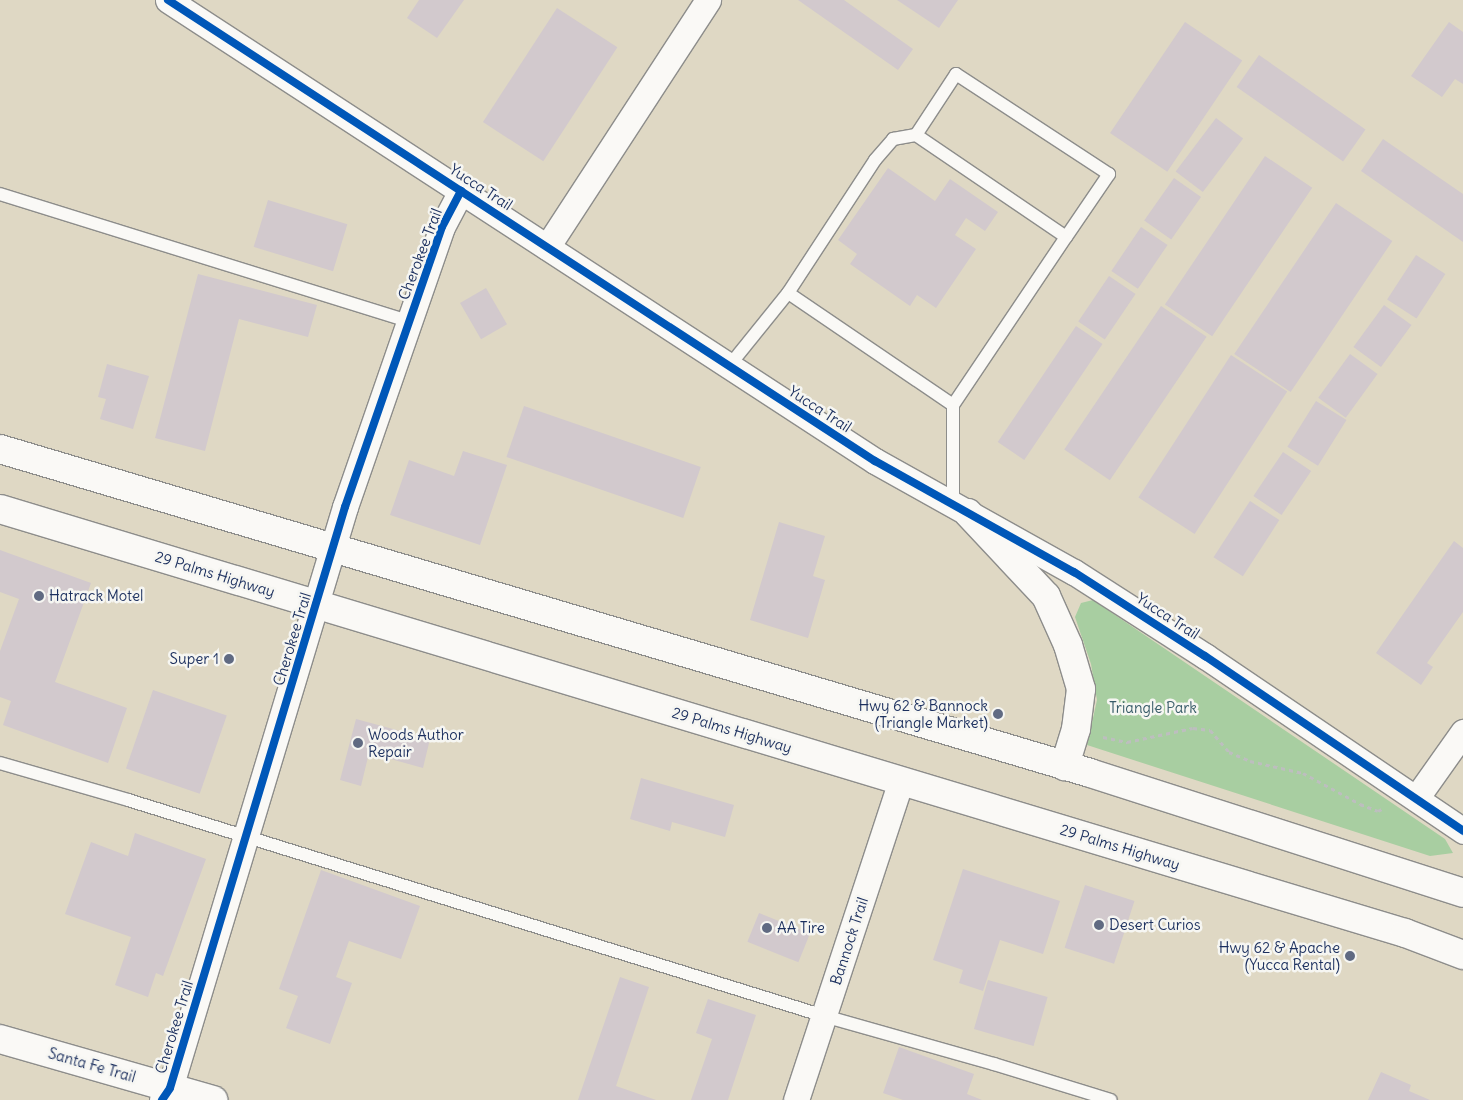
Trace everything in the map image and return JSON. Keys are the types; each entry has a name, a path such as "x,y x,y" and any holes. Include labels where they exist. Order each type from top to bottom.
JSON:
{"main road":[{"path":"0,449 1065,766 1463,893"},
{"path":"960,508 1046,596 1068,645 1081,689 1076,729 1065,766"},
{"name":"29 Palms Highway","path":"0,509 316,606 1405,933 1463,954"},
{"name":"Santa Fe Trail","path":"0,1039 166,1094 213,1100"}],"street":[{"name":"Yucca Trail","path":"168,0 875,461 1074,572 1205,656 1463,831"},
{"path":"546,247 708,0"},
{"name":"Cherokee Trail","path":"166,1094 333,549 442,227 461,191"},
{"path":"1409,793 1463,732"},
{"name":"Bannock Trail","path":"796,1100 901,781"}],"lane":[{"path":"916,135 956,74 1109,174 953,405 960,508"},
{"path":"729,366 788,293 875,160 893,139 916,135 1066,237"},
{"path":"0,194 409,321"},
{"path":"788,293 953,405"},
{"path":"0,763 128,800 824,1016 994,1064 1111,1100"}],"path":[{"path":"1076,729 1127,742 1193,728 1210,730 1228,752 1250,761 1303,773 1360,804 1378,810 1393,804 1409,793"}],"green space":[{"name":"Triangle Park","path":"1093,600 1445,839 1453,853 1430,856 1087,745 1097,700 1091,664 1075,617 1081,603"}],"building":[{"path":"419,0 464,0 437,38 407,18"},
{"path":"798,0 844,0 913,49 898,70"},
{"path":"897,0 958,0 939,28"},
{"path":"557,8 617,47 543,161 483,122"},
{"path":"1185,22 1242,61 1167,172 1110,133"},
{"path":"1449,22 1463,32 1463,84 1455,79 1442,97 1411,76"},
{"path":"1259,55 1365,130 1343,162 1237,87"},
{"path":"1216,118 1243,138 1203,192 1176,172"},
{"path":"1383,139 1463,194 1463,242 1361,171"},
{"path":"1265,156 1312,188 1212,336 1165,304"},
{"path":"888,168 935,201 950,179 998,212 985,231 966,218 955,235 976,249 936,308 917,295 910,306 850,264 857,254 838,240"},
{"path":"1174,178 1201,197 1171,240 1144,221"},
{"path":"268,200 347,224 333,271 254,247"},
{"path":"1336,203 1392,241 1291,392 1234,354"},
{"path":"1141,227 1168,245 1138,289 1111,271"},
{"path":"1416,255 1445,274 1416,319 1387,299"},
{"path":"198,274 317,305 308,337 239,319 205,451 155,438"},
{"path":"1109,276 1136,294 1105,339 1078,322"},
{"path":"486,288 507,324 481,339 460,303"},
{"path":"1384,305 1412,325 1381,367 1353,347"},
{"path":"1161,306 1207,337 1110,480 1064,449"},
{"path":"1076,326 1103,344 1024,460 998,442"},
{"path":"1350,354 1378,374 1346,418 1318,398"},
{"path":"1231,355 1287,391 1195,534 1138,498"},
{"path":"107,364 149,376 133,429 100,419 106,399 98,397"},
{"path":"1316,401 1347,420 1318,466 1287,447"},
{"path":"524,406 701,467 683,518 506,457"},
{"path":"463,451 507,465 480,545 390,515 409,460 454,476"},
{"path":"1283,452 1311,471 1282,515 1253,496"},
{"path":"1250,501 1279,520 1243,576 1214,557"},
{"path":"779,522 825,536 813,576 825,580 808,638 750,620"},
{"path":"1454,541 1463,548 1463,612 1427,663 1433,667 1421,685 1376,653"},
{"path":"0,550 91,583 55,682 127,708 108,763 3,725 11,701 0,697 0,651 19,599 0,592"},
{"path":"153,690 227,715 200,794 126,768"},
{"path":"356,719 430,739 423,768 369,753 361,786 340,780"},
{"path":"641,778 734,805 725,837 672,822 670,831 630,819"},
{"path":"135,833 206,859 163,976 156,973 148,997 115,985 131,937 65,914 91,842 128,856"},
{"path":"963,869 1060,901 1043,954 1000,940 983,991 959,983 963,970 933,960"},
{"path":"321,870 420,906 401,959 349,941 336,977 352,983 330,1044 286,1028 298,996 279,989"},
{"name":"Desert Curios","path":"1085,885 1134,901 1114,964 1065,948"},
{"path":"759,913 810,934 798,962 747,942"},
{"path":"620,977 649,987 616,1086 656,1100 578,1100"},
{"path":"988,980 1048,997 1034,1046 974,1029"},
{"path":"708,999 756,1015 728,1100 691,1100 712,1039 696,1033"},
{"path":"899,1047 974,1074 967,1094 982,1100 903,1100 883,1093"},
{"path":"1381,1072 1411,1085 1409,1091 1430,1100 1368,1100"}],"cycle path":[{"path":"168,0 875,461 1074,572 1205,656 1463,831"},
{"path":"162,1100 170,1088 345,507 442,227 461,191"}],"place":[{"name":"Hatrack Motel","path":"39,596"},
{"name":"Super 1","path":"229,659"},
{"name":"Hwy 62 & Bannock (Triangle Market)","path":"998,714"},
{"name":"Woods Author Repair","path":"358,743"},
{"name":"Desert Curios","path":"1099,925"},
{"name":"AA Tire","path":"767,928"},
{"name":"Hwy 62 & Apache (Yucca Rental)","path":"1350,956"}]}
